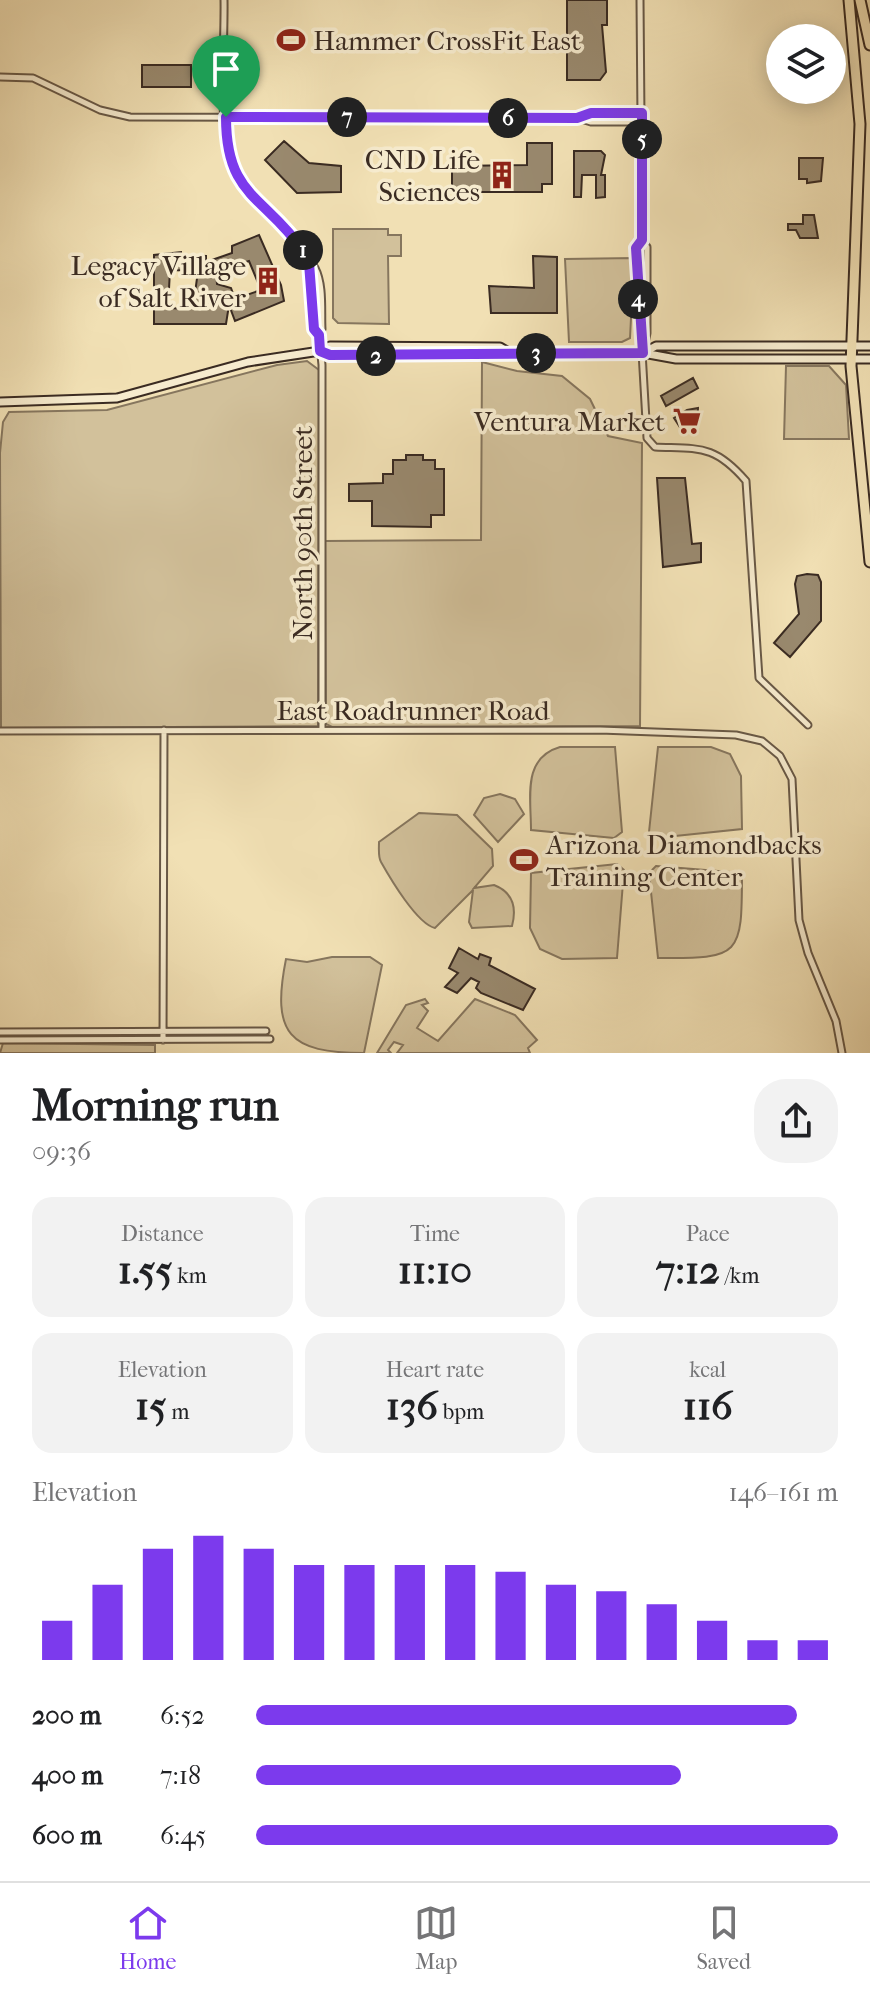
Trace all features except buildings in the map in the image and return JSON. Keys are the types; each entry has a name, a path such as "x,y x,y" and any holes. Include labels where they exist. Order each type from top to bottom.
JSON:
{"highway":[{"path":"849,0 856,47 860,124 850,359 870,562"},
{"path":"860,0 870,45"}],"main road":[{"path":"643,353 656,346 870,346"},
{"path":"0,402 107,399 270,357 320,351 330,355 405,357 643,353 676,359 870,359"}],"street":[{"name":"North 90th Street","path":"224,0 228,160 236,176 299,245 309,263 314,329 319,335 322,730"},
{"path":"640,0 642,240 647,247 647,333 643,353"},
{"path":"0,77 33,78 100,110 123,116 577,118 591,122 642,118"},
{"path":"642,240 636,248 649,442 659,447 701,447 746,481 759,678 808,725"},
{"path":"163,1040 164,730"},
{"name":"East Roadrunner Road","path":"0,731 600,730 742,736 762,741 780,756 789,772 794,792 799,920 808,953 836,1021 842,1053"},
{"path":"0,1032 266,1031"},
{"path":"0,1040 270,1039"}],"shaded area":[{"path":"333,229 388,229 388,235 401,235 401,256 388,256 389,324 338,323 333,318"},
{"path":"634,258 630,338 622,342 569,342 565,259"},
{"path":"307,361 319,370 318,726 1,728 0,453 3,422 9,412 107,410 277,365"},
{"path":"482,362 517,371 562,376 590,399 608,436 642,443 640,726 332,727 326,724 325,541 481,540"},
{"path":"786,366 829,366 846,385 849,439 784,439"},
{"path":"560,747 615,747 622,832 614,838 531,830 530,792 534,769 548,752"},
{"path":"658,747 711,747 730,754 741,776 742,829 656,838 649,832"},
{"path":"500,794 515,799 524,814 498,842 474,815 484,798"},
{"path":"419,813 457,815 492,849 493,866 474,888 494,885 509,896 514,913 512,926 472,928 469,922 473,890 435,928 412,910 381,862 379,842"},
{"path":"617,864 624,870 617,958 562,959 540,949 530,928 531,873"},
{"path":"656,866 742,873 741,921 731,947 706,957 658,958 649,873"},
{"path":"332,957 370,957 382,965 364,1053 318,1049 302,1043 291,1034 284,1022 281,1005 286,959 307,962"},
{"path":"425,999 428,1003 422,1005 428,1011 417,1028 438,1041 475,999 515,1015 537,1040 528,1048 530,1053 397,1053 403,1045 394,1042 388,1050 391,1053 377,1053 406,1005"},
{"path":"3,1043 155,1045 155,1053 0,1053"}],"place":[{"name":"Hammer CrossFit East","path":"291,40"},
{"name":"CND Life Sciences","path":"502,175"},
{"name":"Legacy Village of Salt River","path":"268,281"},
{"name":"Ventura Market","path":"687,421"},
{"name":"Arizona Diamondbacks Training Center","path":"524,860"}],"route":[{"path":"591,113 642,113 642,240 636,248 643,353 405,357 330,355 320,351 319,335 314,329 313,295 307,269 309,263 299,245 236,176 228,160 226,117 577,118 591,113"}]}
